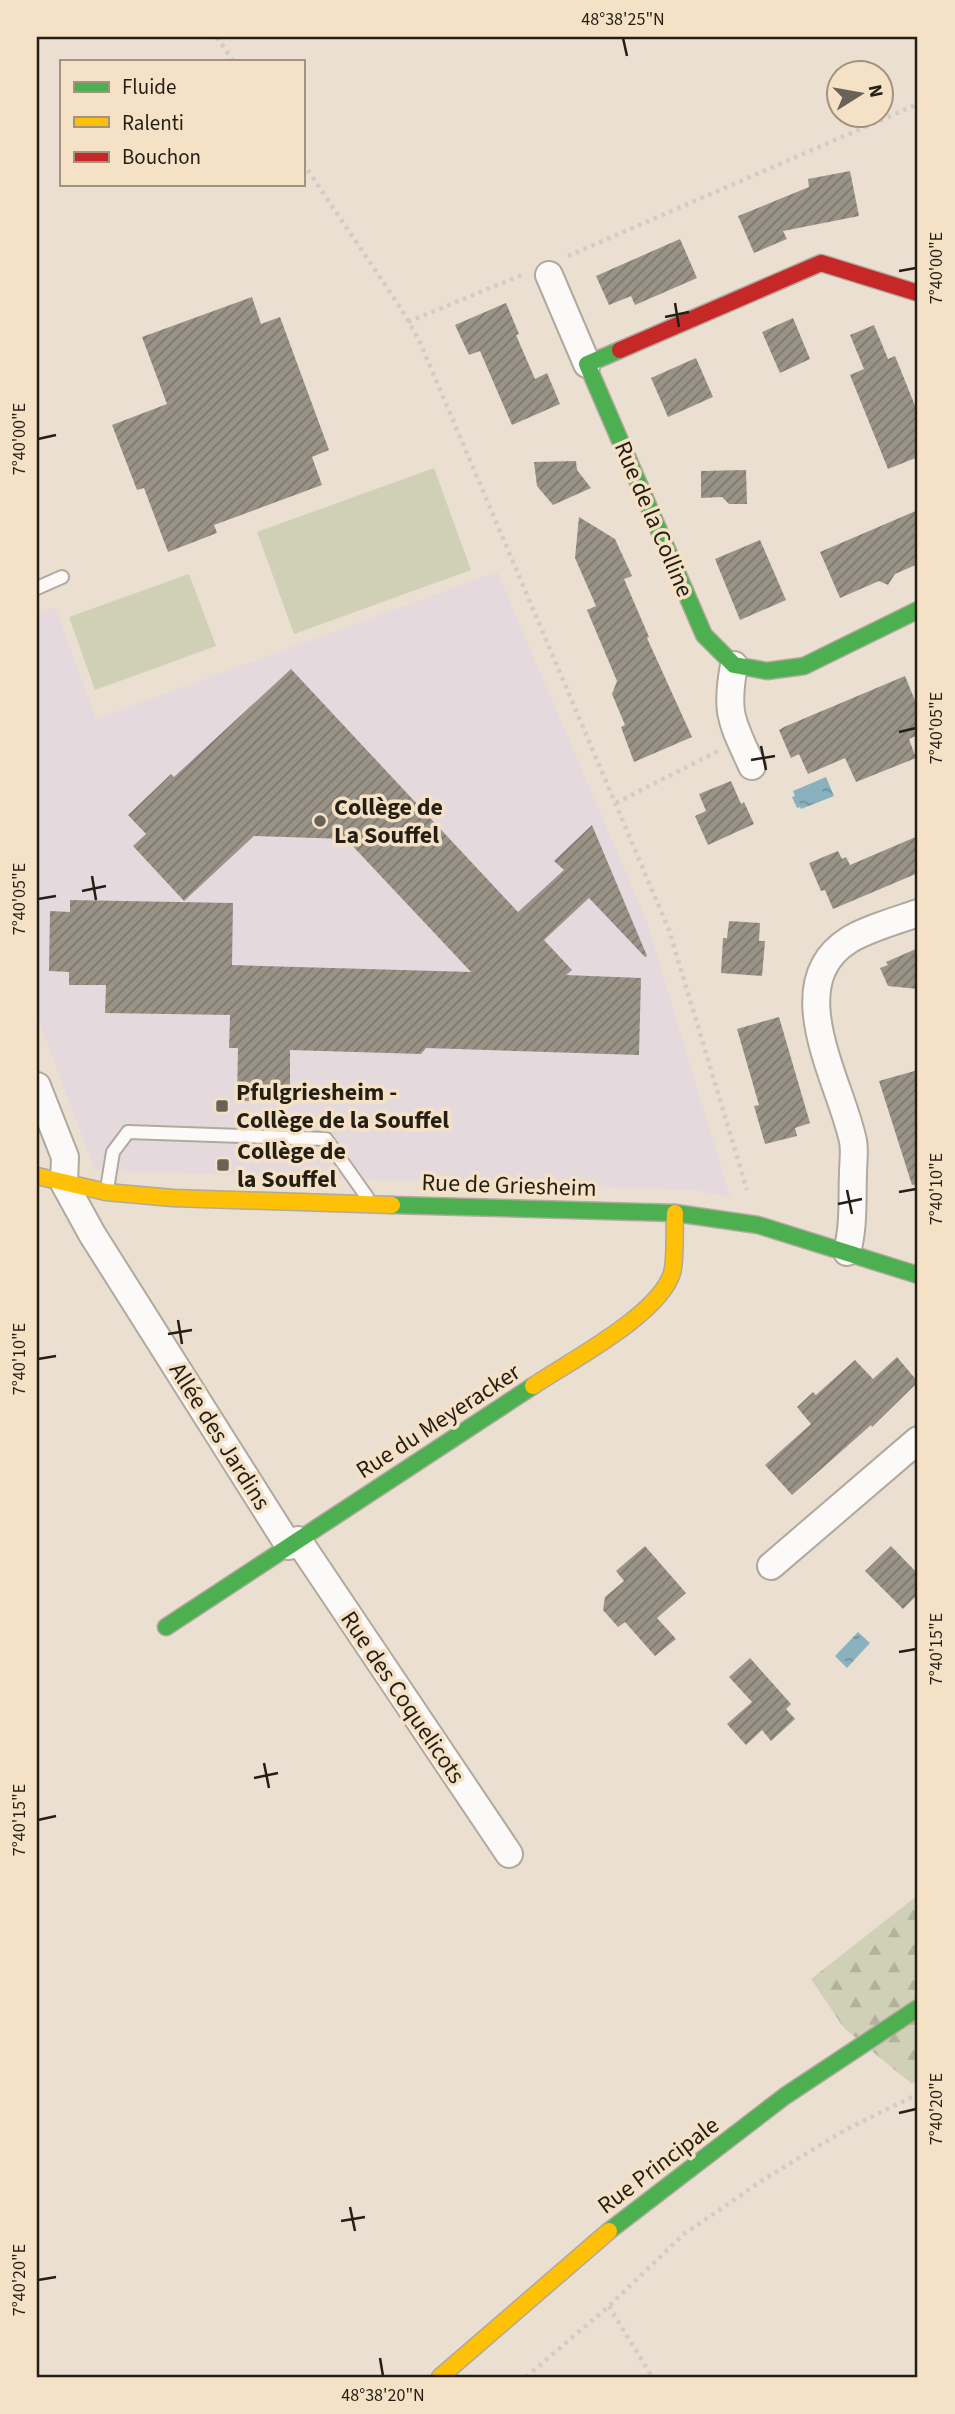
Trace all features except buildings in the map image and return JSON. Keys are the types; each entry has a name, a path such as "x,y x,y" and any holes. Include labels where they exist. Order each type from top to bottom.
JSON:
{"street":[{"path":"587,364 821,263 918,293"},
{"name":"Rue de la Colline","path":"547,268 704,635 734,664"},
{"path":"752,766 731,718 729,693 734,664 766,671 804,666 918,610"},
{"path":"847,1252 852,1235 854,1143 816,1016 816,991 821,972 831,957 849,940 918,912"},
{"path":"37,1086 77,1186"},
{"name":"Rue de Griesheim","path":"37,1176 106,1192 173,1198 675,1213 758,1225 918,1275"},
{"name":"Allée des Jardins","path":"77,1186 92,1234 293,1543"},
{"name":"Rue du Meyeracker","path":"166,1628 634,1320 655,1301 672,1273 675,1213"},
{"path":"771,1566 918,1440"},
{"name":"Rue des Coquelicots","path":"293,1543 509,1854"},
{"name":"Rue Principale","path":"440,2377 592,2244 785,2096 918,2008"}],"lane":[{"path":"37,588 62,577"},
{"path":"106,1192 113,1152 128,1132 246,1135 326,1139 371,1203"}],"path":[{"path":"217,37 232,60"},
{"path":"408,322 547,268 918,104"},
{"path":"304,165 408,322 425,353 669,930 758,1225"},
{"path":"616,803 740,739"},
{"path":"526,2377 609,2306 684,2234 766,2178 845,2130 918,2094"},
{"path":"609,2306 652,2377"}],"shaded area":[{"name":"Collège de La Souffel","path":"497,572 647,922 730,1197 694,1190 95,1170 37,1016 37,614 55,607 96,719"}],"green space":[{"path":"434,468 471,570 294,634 257,532"},
{"path":"189,574 216,646 95,690 69,617"},
{"path":"918,1895 918,2081 912,2084 844,2028 811,1979"}],"water":[{"path":"826,777 834,796 801,809 797,808 792,797 795,796 793,791"},
{"path":"858,1632 870,1643 847,1668 835,1656"}],"traffic: fast":[{"path":"620,350 587,364 704,635 734,665 767,671 804,666 918,610"},
{"path":"392,1205 675,1213 758,1225 918,1275"},
{"path":"166,1627 533,1386"},
{"path":"609,2231 785,2096 918,2008"}],"traffic: slow":[{"path":"37,1176 106,1192 173,1198 392,1205"},
{"path":"533,1386 612,1336 650,1305 664,1289 673,1267 675,1213"},
{"path":"440,2377 609,2231"}],"traffic: jam":[{"path":"620,350 821,263 918,293"}],"place":[{"name":"Collège de La Souffel","path":"320,821"},
{"name":"Pfulgriesheim - Collège de la Souffel","path":"222,1106"},
{"name":"Collège de la Souffel","path":"223,1165"}]}
